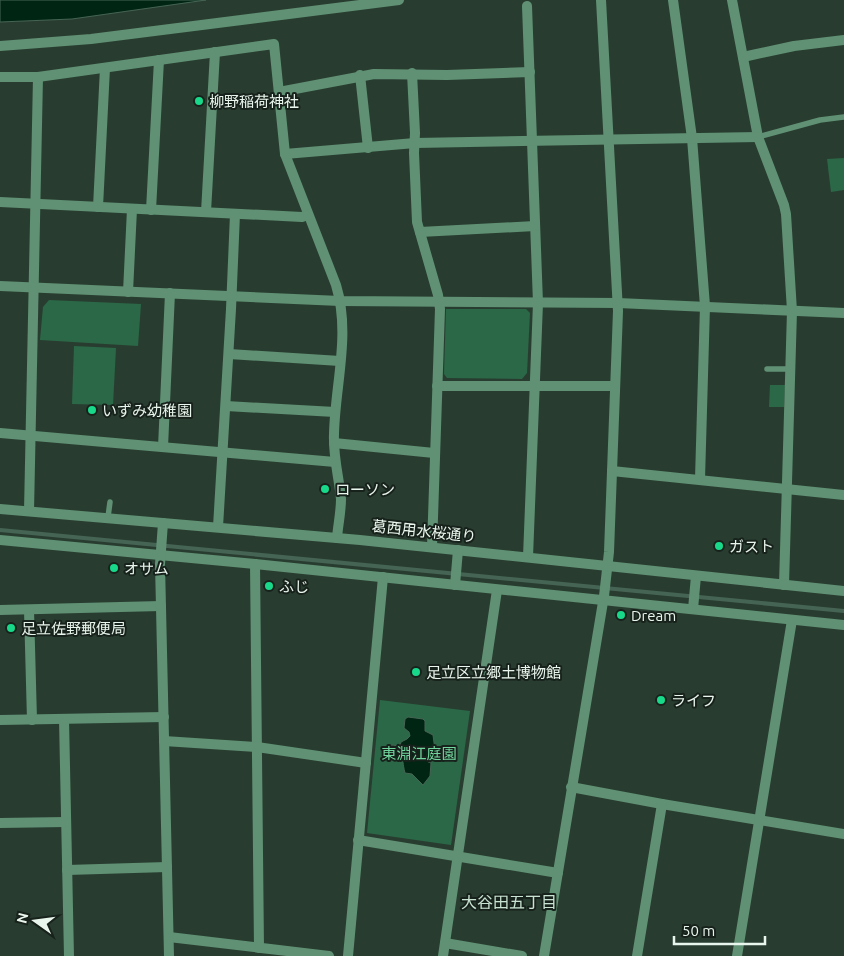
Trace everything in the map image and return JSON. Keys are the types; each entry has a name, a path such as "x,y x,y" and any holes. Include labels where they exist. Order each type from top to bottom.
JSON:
{"street":[{"path":"0,46 91,39 399,0"},
{"path":"544,956 607,571 618,303 602,0"},
{"path":"673,0 692,138 705,306 700,479"},
{"path":"732,0 758,137 784,205 792,311 784,584"},
{"path":"527,6 538,303 528,558"},
{"path":"744,58 794,46 844,40"},
{"path":"0,77 38,77 274,44 285,154 336,285 340,301 342,334 334,443 334,462 341,500 337,538"},
{"path":"206,212 215,52"},
{"path":"151,210 159,60"},
{"path":"98,207 105,68"},
{"path":"279,92 360,75 530,72"},
{"path":"412,73 417,222 439,302 432,548"},
{"path":"360,75 368,148"},
{"path":"28,511 38,77"},
{"path":"285,154 415,143 758,137"},
{"path":"0,202 302,217 308,214"},
{"path":"128,292 132,209"},
{"path":"218,527 229,354 235,214"},
{"path":"420,232 535,226"},
{"path":"0,286 340,301 618,303 844,313"},
{"path":"163,447 170,293"},
{"path":"229,354 340,361"},
{"path":"437,386 615,386"},
{"path":"226,406 335,412"},
{"path":"0,433 115,446 163,447 334,462"},
{"path":"334,443 434,453"},
{"path":"612,471 844,495"},
{"name":"葛西用水桜通り","path":"0,509 337,538 528,558 607,571 696,580 784,584 844,591"},
{"path":"163,523 161,606 170,956"},
{"path":"0,540 161,548 255,564 455,586 693,607 844,625"},
{"path":"455,586 458,550"},
{"path":"255,564 259,948"},
{"path":"348,956 383,577"},
{"path":"693,607 696,580"},
{"path":"443,956 497,590"},
{"path":"0,610 161,606"},
{"path":"29,610 32,720"},
{"path":"737,956 792,620"},
{"path":"0,720 164,716"},
{"path":"64,719 69,956"},
{"path":"164,741 257,747 366,763"},
{"path":"571,787 844,834"},
{"path":"637,956 662,804"},
{"path":"0,823 66,822"},
{"path":"358,840 558,873"},
{"path":"67,870 167,867"},
{"path":"169,937 329,956"},
{"path":"445,943 522,956"}],"lane":[{"path":"758,137 820,120 844,118"},
{"path":"767,369 790,369"},
{"path":"108,517 110,502"}],"green space":[{"path":"844,158 844,190 831,192 827,159"},
{"path":"49,300 141,304 138,346 40,340 43,307"},
{"path":"446,309 526,309 530,313 527,373 522,379 447,378 444,374"},
{"path":"74,346 116,348 113,405 72,404"},
{"path":"770,385 785,385 784,407 769,407"},
{"name":"東淵江庭園","path":"380,700 470,711 451,845 367,833"}],"shaded area":[{"path":"0,0 206,0 72,19 0,22"},
{"path":"408,717 423,719 425,721 425,731 433,735 435,750 428,752 427,755 428,762 431,763 430,776 423,785 412,774 405,773 402,760 390,759 389,755 392,745 400,746 401,742 410,736 409,732 404,728 405,719"}],"waterway":[{"path":"0,530 844,611"}],"place":[{"name":"柳野稲荷神社","path":"199,101"},
{"name":"いずみ幼稚園","path":"92,410"},
{"name":"ローソン","path":"325,489"},
{"name":"ガスト","path":"719,546"},
{"name":"オサム","path":"114,568"},
{"name":"ふじ","path":"269,586"},
{"name":"Dream","path":"621,615"},
{"name":"足立佐野郵便局","path":"11,628"},
{"name":"足立区立郷土博物館","path":"416,672"},
{"name":"ライフ","path":"661,700"}],"district":[{"name":"大谷田五丁目","path":"509,902"}]}
